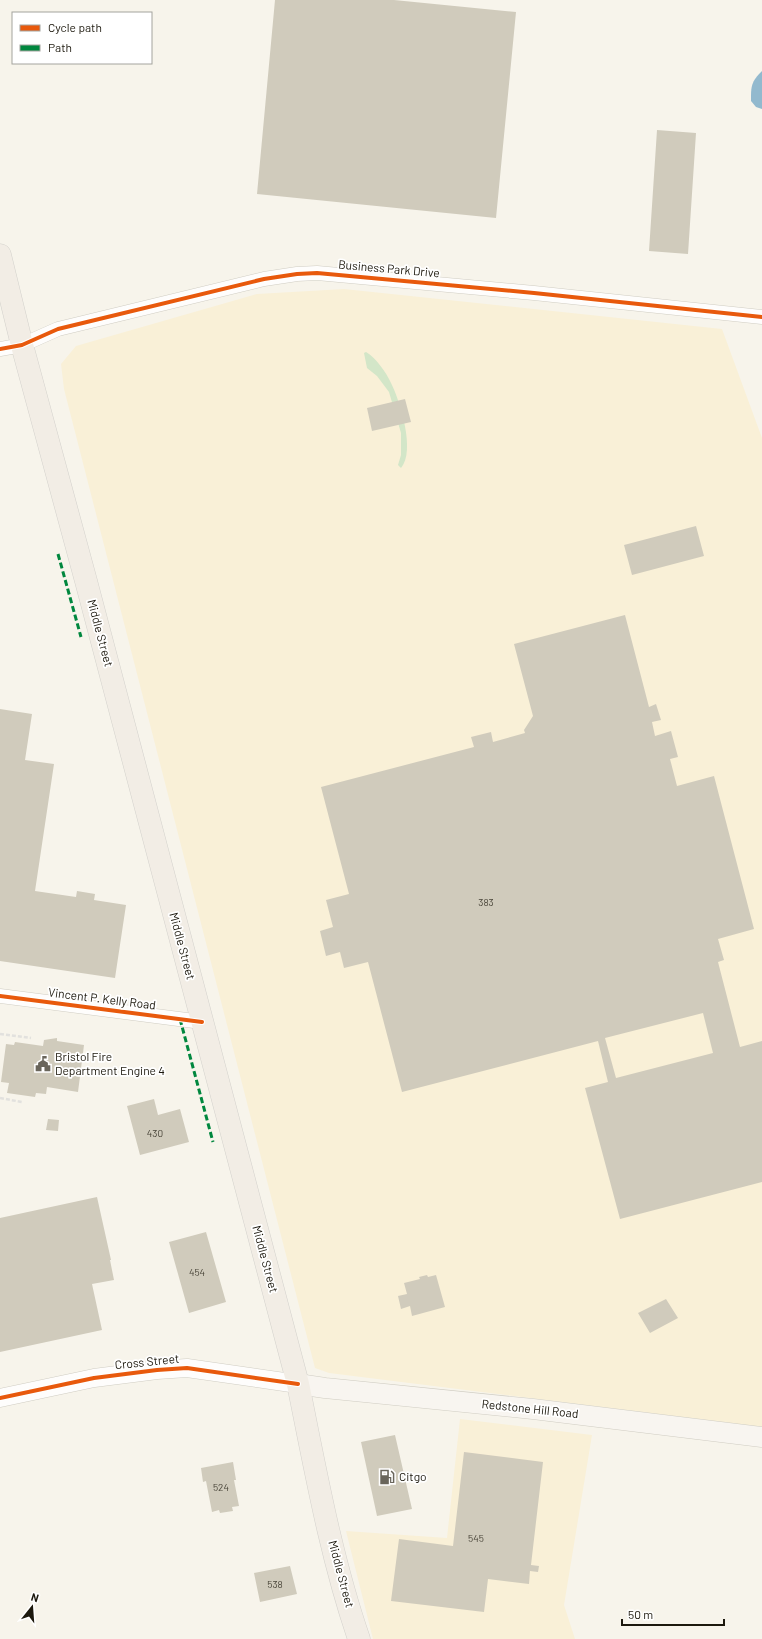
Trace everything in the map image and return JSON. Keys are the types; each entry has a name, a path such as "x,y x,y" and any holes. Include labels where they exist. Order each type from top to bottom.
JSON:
{"main road":[{"name":"Middle Street","path":"0,255 22,346 90,595 298,1384 321,1496 341,1578 359,1639"},
{"name":"Redstone Hill Road","path":"298,1384 533,1409 762,1438"}],"street":[{"name":"Business Park Drive","path":"0,349 22,346 58,329 264,279 297,274 317,273 512,290 762,317"},
{"name":"Vincent P. Kelly Road","path":"0,996 202,1022"},
{"name":"Cross Street","path":"0,1398 94,1378 157,1370 187,1368 298,1384"}],"path":[{"path":"0,1034 30,1038"},
{"path":"0,1098 22,1102"}],"shaded area":[{"path":"344,289 722,329 762,438 762,1427 329,1373 315,1368 64,389 61,364 76,346 257,294"},
{"path":"460,1419 592,1435 564,1605 575,1639 373,1639 346,1531 447,1538"}],"green space":[{"path":"366,352 377,362 386,374 395,391 402,413 407,438 407,450 405,460 401,468 398,465 401,455 401,433 389,392 377,376 367,368 364,353"}],"water":[{"path":"762,71 762,109 756,107 751,101 751,92 752,84"}],"building":[{"path":"275,0 394,0 516,12 496,218 257,194"},
{"path":"657,130 696,133 688,254 649,251"},
{"path":"405,399 411,422 372,431 367,408"},
{"path":"696,526 704,556 632,575 624,545"},
{"path":"625,615 649,707 656,704 661,720 652,722 655,736 671,731 678,757 670,759 677,786 714,776 754,929 718,939 724,960 718,962 740,1047 762,1041 762,1182 620,1219 585,1088 608,1082 598,1041 402,1092 368,962 344,968 340,952 326,956 320,931 333,927 326,900 349,894 321,787 474,747 471,737 491,732 493,742 525,733 524,730 533,716 514,644","holes":["703,1013 713,1053 616,1078 605,1038"]},
{"path":"0,709 32,714 25,760 54,764 35,891 76,897 77,891 95,894 94,900 126,905 115,978 0,961"},
{"name":"Bristol Fire Department Engine 4","path":"57,1038 57,1041 84,1045 78,1092 47,1087 46,1094 36,1093 35,1097 7,1093 9,1083 1,1082 6,1044 14,1045 15,1042 43,1046 44,1040"},
{"path":"154,1099 158,1115 180,1109 189,1142 140,1155 127,1106"},
{"path":"48,1119 59,1120 58,1131 46,1130"},
{"path":"97,1197 114,1280 92,1284 102,1330 0,1352 0,1218"},
{"path":"206,1232 226,1302 189,1313 169,1242"},
{"path":"427,1275 428,1277 436,1275 445,1307 412,1316 410,1306 401,1309 398,1296 407,1294 404,1283 420,1279 419,1277"},
{"path":"666,1299 678,1318 650,1333 638,1313"},
{"name":"Citgo","path":"395,1435 412,1509 377,1516 361,1442"},
{"path":"464,1452 543,1462 531,1565 539,1566 538,1572 530,1571 529,1584 488,1579 484,1612 391,1601 399,1539 453,1546"},
{"path":"233,1462 236,1480 234,1480 239,1506 232,1507 233,1511 220,1513 219,1510 212,1512 206,1481 203,1482 201,1468"},
{"path":"290,1566 297,1594 260,1602 254,1573"}],"marked path":[{"path":"58,554 81,637"},
{"path":"180,1019 213,1142"}],"cycle path":[{"path":"0,349 22,345 58,329 264,279 297,274 317,273 534,293 762,317"},
{"path":"0,996 202,1022"},
{"path":"0,1398 94,1378 157,1370 187,1368 298,1384"}],"place":[{"name":"Bristol Fire Department Engine 4","path":"43,1064"},
{"name":"Citgo","path":"387,1477"}]}
